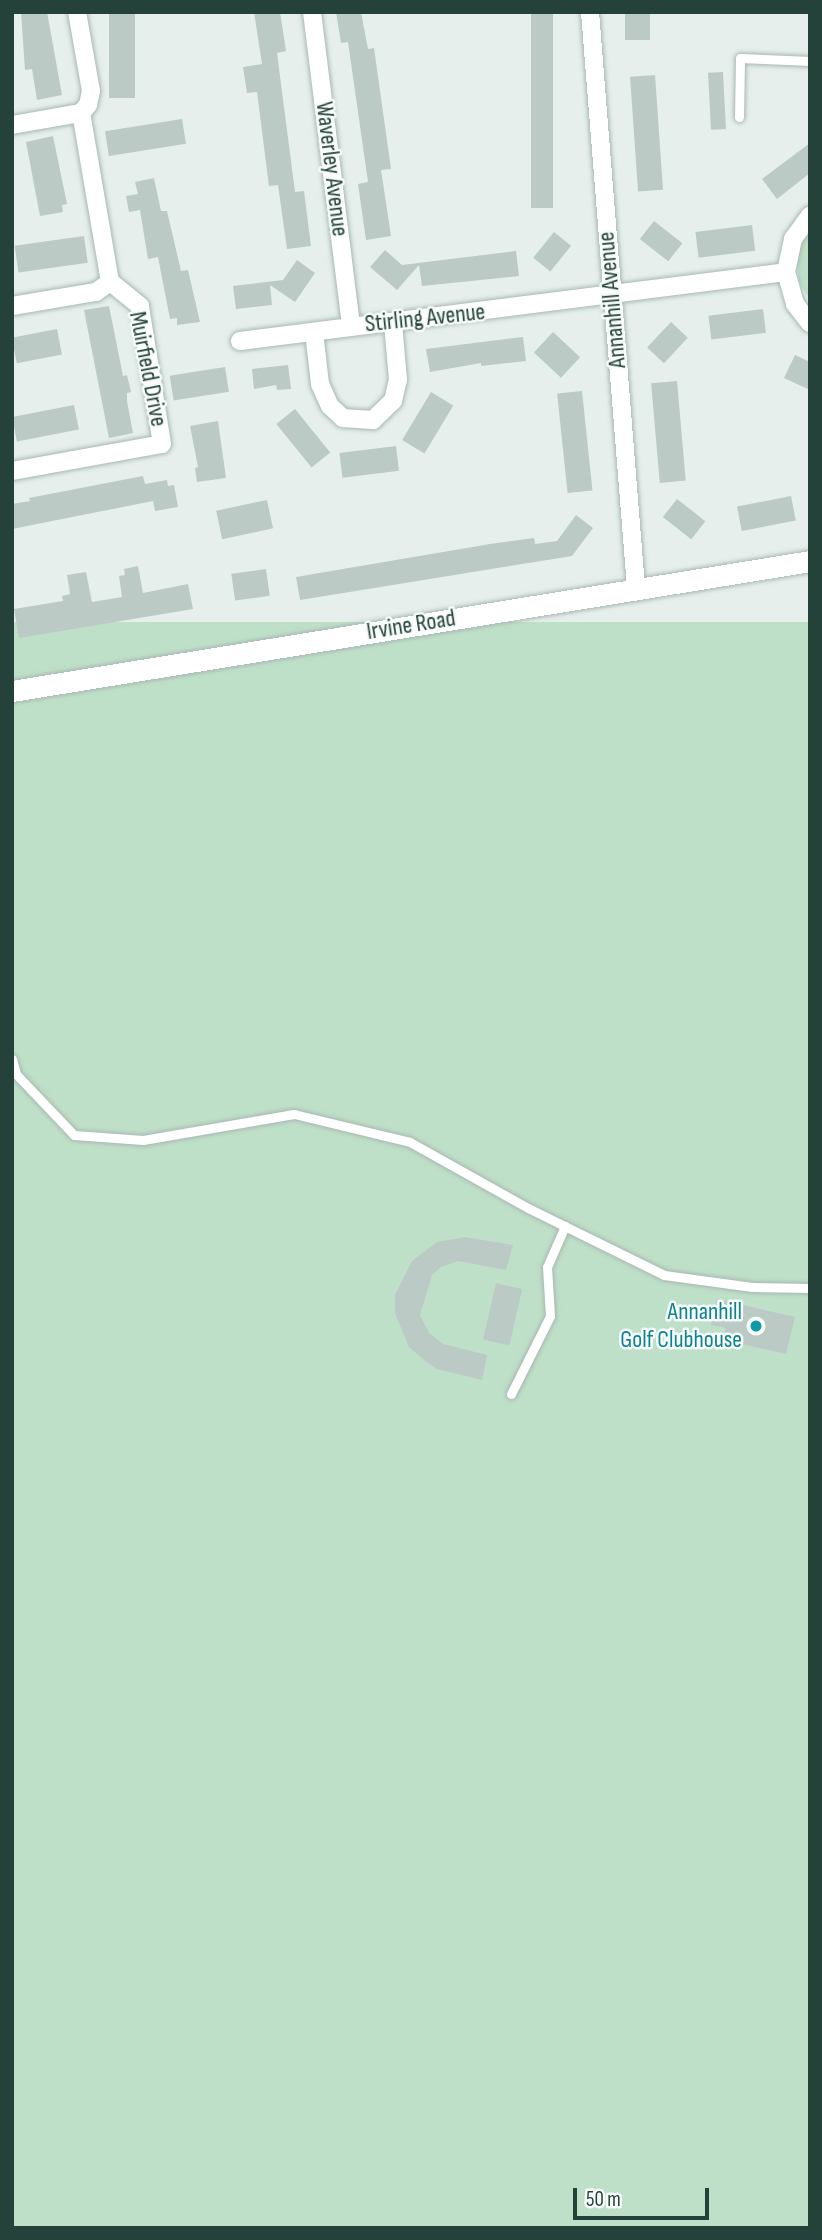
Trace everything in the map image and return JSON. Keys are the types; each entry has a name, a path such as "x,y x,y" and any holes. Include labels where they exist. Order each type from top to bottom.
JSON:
{"main road":[{"name":"Irvine Road","path":"12,691 810,561"}],"street":[{"path":"12,125 81,113 88,105 91,91 77,12"},
{"name":"Waverley Avenue","path":"312,12 351,326"},
{"name":"Annanhill Avenue","path":"590,12 636,588"},
{"name":"Muirfield Drive","path":"12,471 162,444 140,306 110,282 81,113"},
{"path":"810,216 793,239 786,272 795,304 810,323"},
{"name":"Stirling Avenue","path":"240,341 786,272"},
{"path":"12,306 96,292 110,282"},
{"path":"314,332 320,384 330,406 343,418 373,420 393,401 398,380 393,323"}],"lane":[{"path":"739,117 740,58 810,61"},
{"path":"12,1059 16,1074 74,1135 143,1140 294,1114 410,1142 565,1226 664,1275 752,1287 810,1288"},
{"path":"512,1394 550,1316 547,1267 565,1226"}],"green space":[{"path":"810,227 810,301 799,281 796,256 799,241"},
{"path":"12,622 810,622 810,2228 12,2228"}],"building":[{"path":"21,12 47,12 62,95 37,100 32,69 25,70"},
{"path":"109,12 135,12 135,98 109,98"},
{"path":"254,12 280,12 286,51 277,53 295,192 304,191 311,246 287,249 278,185 269,186 257,92 247,93 243,67 262,64"},
{"path":"336,12 361,12 368,49 374,48 391,169 381,170 391,236 366,240 358,184 368,182 348,42 341,43"},
{"path":"531,12 553,12 553,208 531,208"},
{"path":"625,12 650,12 650,40 625,40"},
{"path":"723,72 726,129 711,130 708,73"},
{"path":"655,75 663,190 638,191 630,77"},
{"path":"182,119 186,144 109,156 105,131"},
{"path":"53,136 67,204 62,205 63,212 40,216 26,142"},
{"path":"810,143 810,173 777,199 762,179"},
{"path":"154,178 161,211 167,211 181,271 188,270 200,322 177,325 177,318 170,319 158,257 148,259 140,210 129,212 126,196 138,194 135,182"},
{"path":"654,221 682,243 668,261 640,239"},
{"path":"752,225 755,251 699,258 695,232"},
{"path":"554,232 571,246 550,271 533,258"},
{"path":"84,236 88,263 18,272 15,246"},
{"path":"385,250 402,265 516,251 519,276 422,286 419,265 397,290 370,267"},
{"path":"297,260 315,273 295,302 270,285 272,305 236,309 233,286 283,280"},
{"path":"109,306 123,376 127,375 131,392 127,393 127,401 133,433 109,438 84,310"},
{"path":"763,309 766,333 711,340 708,316"},
{"path":"671,322 688,338 664,363 647,348"},
{"path":"57,329 62,355 17,363 12,338"},
{"path":"553,332 580,357 561,378 534,352"},
{"path":"523,337 526,361 481,366 481,363 430,372 426,349"},
{"path":"795,355 810,362 810,390 784,378"},
{"path":"288,365 291,389 277,390 276,385 254,389 252,369"},
{"path":"225,367 229,392 174,400 170,376"},
{"path":"677,381 686,481 660,483 651,383"},
{"path":"582,391 592,490 568,493 557,394"},
{"path":"431,392 453,405 424,453 402,440"},
{"path":"74,405 79,430 17,442 12,417"},
{"path":"295,409 330,453 312,468 276,424"},
{"path":"218,421 226,478 197,482 195,468 198,467 190,426"},
{"path":"396,446 399,471 342,478 339,453"},
{"path":"143,476 145,484 167,480 168,486 174,485 178,507 155,511 153,501 12,529 12,504 30,501 29,498"},
{"path":"791,496 796,521 742,531 737,506"},
{"path":"677,499 705,521 691,539 663,517"},
{"path":"267,500 273,528 222,539 216,511"},
{"path":"576,515 593,528 572,556 300,600 296,577 490,544 534,538 535,544 557,541"},
{"path":"138,566 143,593 188,584 193,609 19,638 14,609 63,601 62,596 70,594 67,575 86,572 92,602 122,597 119,576 125,575 124,569"},
{"path":"266,569 270,596 235,601 231,574"},
{"path":"465,1237 513,1245 506,1270 458,1261 441,1267 432,1275 420,1315 429,1333 443,1344 487,1355 482,1380 437,1369 425,1361 409,1347 395,1313 395,1295 412,1261 437,1242"},
{"path":"496,1283 522,1289 509,1346 483,1340"},
{"name":"Annanhill Golf Clubhouse","path":"717,1299 795,1317 786,1354 724,1340 726,1328 711,1325"}],"place":[{"name":"Annanhill Golf Clubhouse","path":"756,1326"}]}
